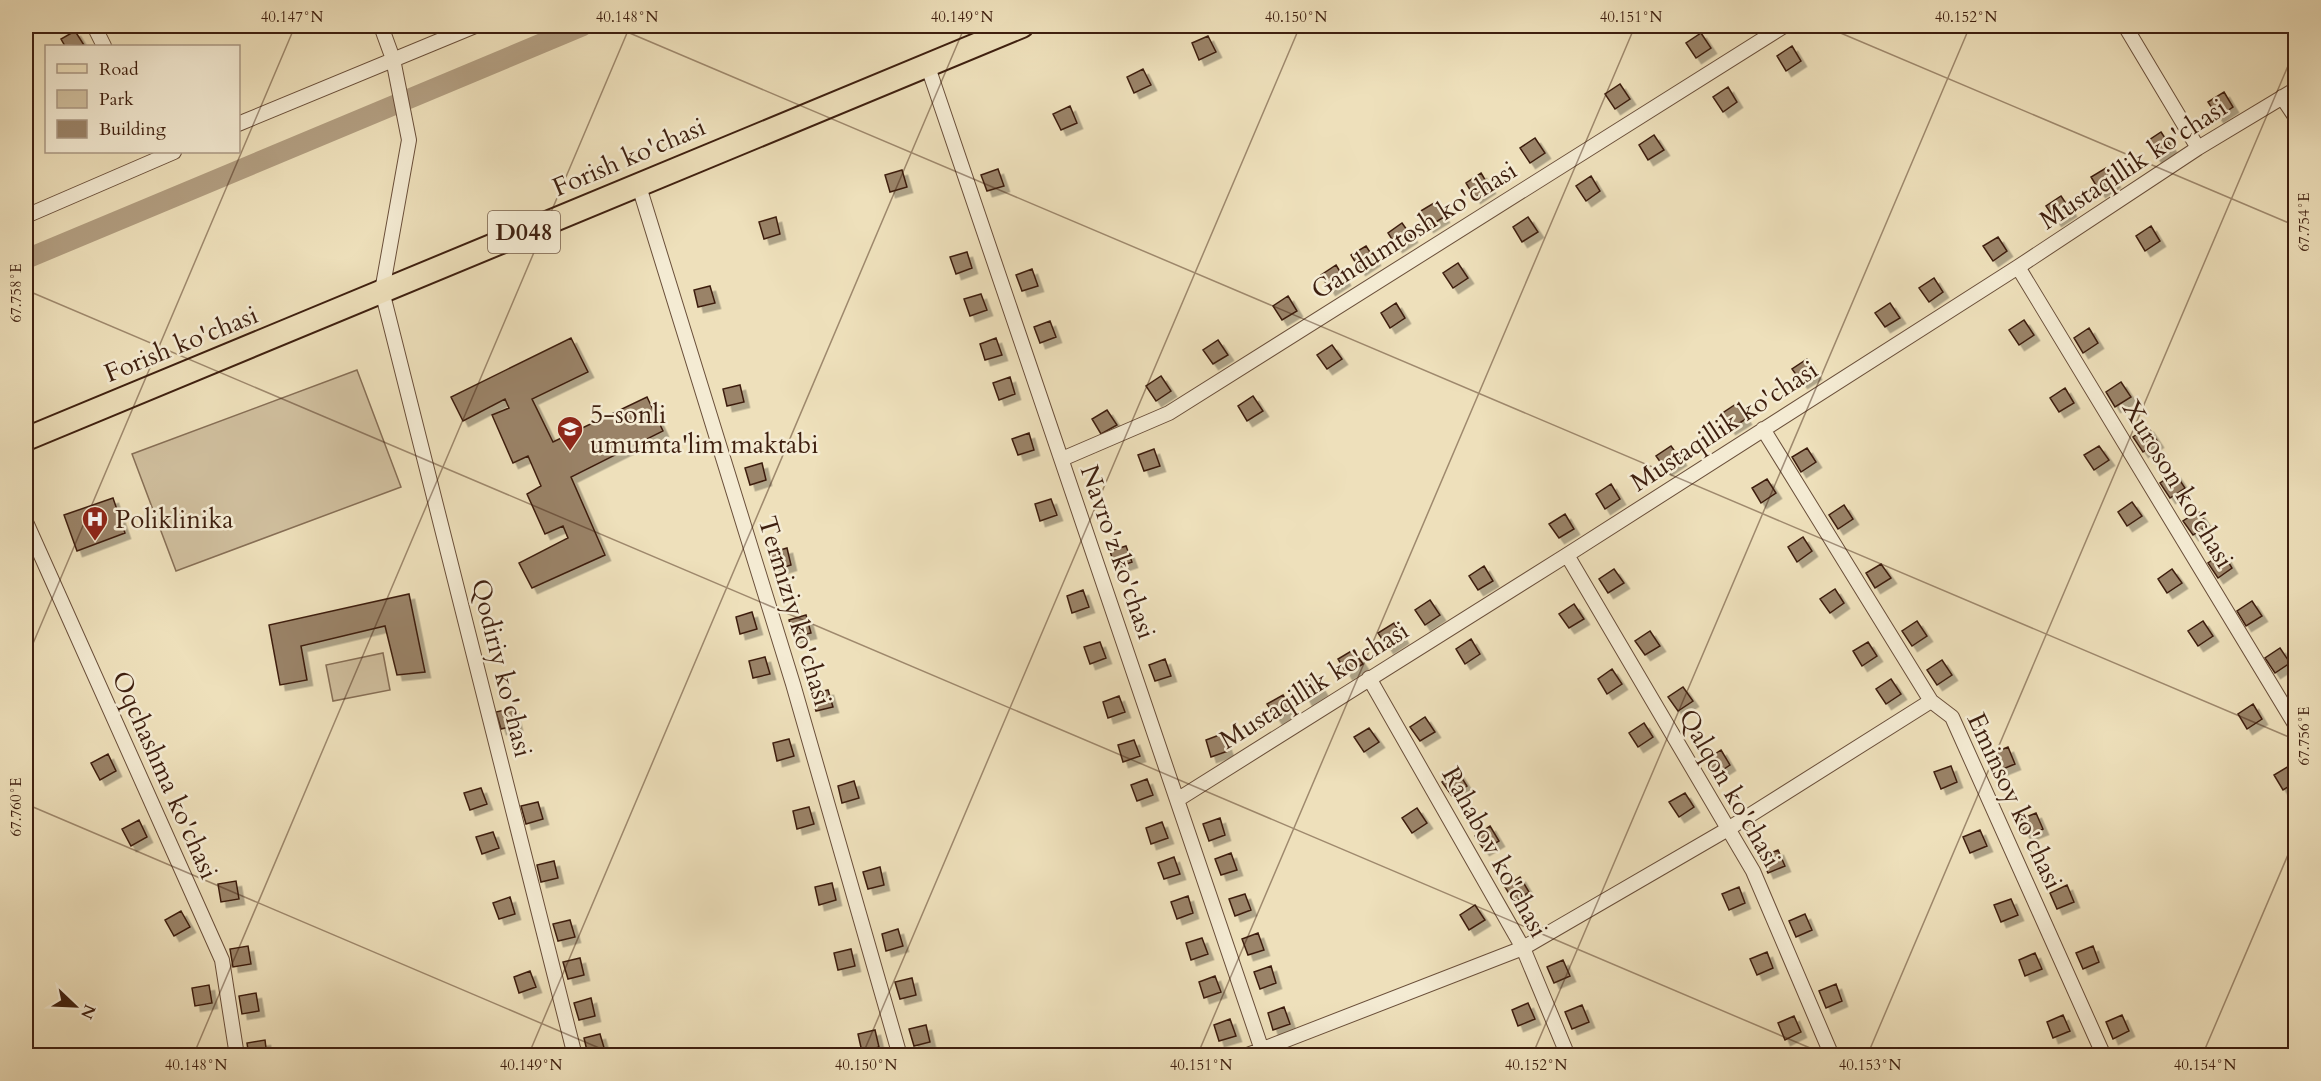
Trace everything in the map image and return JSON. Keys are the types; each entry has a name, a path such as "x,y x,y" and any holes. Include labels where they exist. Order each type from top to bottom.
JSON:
{"main road":[{"name":"Forish ko'chasi","path":"26,439 638,183 1022,26"}],"street":[{"path":"94,26 104,45"},
{"path":"381,26 393,59 409,140 382,291"},
{"path":"240,122 476,26"},
{"name":"Gandumtosh ko'chasi","path":"1062,459 1169,412 1784,26"},
{"path":"2125,26 2198,148"},
{"name":"Navro'z ko'chasi","path":"927,64 1263,1053"},
{"name":"Mustaqillik ko'chasi","path":"1177,800 1567,555 2018,267 2198,148 2295,89"},
{"path":"2282,97 2295,118"},
{"path":"26,216 152,156 168,153"},
{"name":"Termiziy ko'chasi","path":"638,183 793,684 900,1056"},
{"name":"Xuroson ko'chasi","path":"2018,267 2295,726"},
{"name":"Qodiriy ko'chasi","path":"382,291 575,1056"},
{"name":"Eminsoy ko'chasi","path":"1763,429 1930,701 1952,717 2104,1056"},
{"name":"Oqchashma ko'chasi","path":"26,522 222,960 237,1056"},
{"name":"Qalqon ko'chasi","path":"1567,555 1753,871 1832,1056"},
{"name":"Rahabov ko'chasi","path":"1369,678 1523,948 1568,1056"},
{"path":"1245,1056 1263,1053 1523,948 1728,830 1930,701"}],"green space":[{"path":"357,370 401,487 176,571 132,454"},
{"path":"383,653 390,690 333,701 326,665"}],"building":[{"path":"75,31 84,45 64,45 61,39"},
{"path":"1701,33 1711,48 1696,58 1686,43"},
{"path":"1208,36 1216,52 1199,60 1192,43"},
{"path":"1792,46 1801,61 1786,71 1777,56"},
{"path":"1143,69 1151,85 1134,93 1127,77"},
{"path":"1620,84 1630,99 1615,109 1605,94"},
{"path":"1728,87 1737,102 1723,112 1713,97"},
{"path":"2224,92 2233,107 2218,117 2208,102"},
{"path":"1070,106 1077,123 1061,130 1053,114"},
{"path":"2161,132 2171,147 2156,157 2146,142"},
{"path":"1654,135 1664,150 1648,160 1639,145"},
{"path":"1535,138 1545,153 1530,163 1520,148"},
{"path":"2106,168 2115,182 2100,192 2091,177"},
{"path":"998,169 1004,186 987,191 981,175"},
{"path":"902,170 907,187 890,192 885,175"},
{"path":"1481,173 1490,188 1475,198 1466,183"},
{"path":"1591,176 1600,191 1586,201 1576,186"},
{"path":"2061,196 2071,211 2056,221 2046,206"},
{"path":"1434,203 1444,217 1428,227 1419,212"},
{"path":"776,217 780,234 764,239 759,222"},
{"path":"1528,217 1538,232 1522,242 1513,227"},
{"path":"1402,223 1412,237 1397,247 1388,233"},
{"path":"2151,226 2160,241 2145,251 2136,236"},
{"path":"1998,237 2007,251 1993,261 1983,246"},
{"path":"1366,246 1375,260 1360,270 1351,255"},
{"path":"967,252 972,268 956,274 950,257"},
{"path":"1458,263 1468,278 1453,288 1443,273"},
{"path":"1336,265 1345,280 1330,290 1321,275"},
{"path":"1032,269 1038,286 1022,291 1016,275"},
{"path":"1934,278 1943,292 1929,302 1919,288"},
{"path":"710,286 715,303 698,307 694,290"},
{"path":"981,294 987,310 970,316 964,299"},
{"path":"1288,296 1297,311 1282,320 1273,306"},
{"path":"1396,303 1405,318 1390,328 1381,313"},
{"path":"1890,303 1900,318 1885,327 1875,313"},
{"path":"2024,320 2034,335 2019,345 2009,330"},
{"path":"1050,321 1056,337 1040,343 1034,327"},
{"path":"2089,328 2098,343 2083,353 2074,338"},
{"path":"571,338 588,372 532,399 553,442 647,397 663,431 571,477 605,555 532,588 519,563 568,538 563,526 545,534 527,494 541,486 528,456 513,463 492,415 509,408 505,399 463,421 451,397"},
{"path":"996,338 1002,355 985,360 980,344"},
{"path":"1218,340 1228,355 1213,364 1203,350"},
{"path":"1332,345 1342,359 1327,369 1317,355"},
{"path":"1807,359 1816,374 1802,383 1792,369"},
{"path":"1161,376 1171,391 1156,401 1146,386"},
{"path":"1010,377 1015,394 999,400 993,383"},
{"path":"2121,382 2131,397 2115,407 2106,392"},
{"path":"740,385 744,402 727,406 723,389"},
{"path":"2065,388 2074,403 2059,412 2050,398"},
{"path":"1253,396 1263,411 1247,421 1238,406"},
{"path":"1736,404 1746,419 1730,429 1721,414"},
{"path":"1107,410 1117,425 1101,434 1092,419"},
{"path":"2148,427 2158,442 2143,452 2133,437"},
{"path":"1029,433 1034,450 1018,455 1012,439"},
{"path":"1671,446 1681,460 1666,470 1656,456"},
{"path":"2099,446 2109,460 2094,470 2084,455"},
{"path":"1807,448 1816,462 1801,472 1792,457"},
{"path":"1154,449 1160,466 1144,471 1138,455"},
{"path":"762,463 766,480 750,485 745,468"},
{"path":"2175,473 2185,488 2170,498 2160,483"},
{"path":"1767,479 1776,493 1761,503 1752,488"},
{"path":"1611,484 1620,499 1605,509 1596,494"},
{"path":"113,498 125,533 77,551 64,515"},
{"path":"1051,499 1057,515 1040,521 1035,504"},
{"path":"2132,502 2142,516 2127,526 2118,512"},
{"path":"1844,505 1853,519 1838,529 1829,515"},
{"path":"2198,511 2208,525 2193,535 2183,521"},
{"path":"1565,514 1574,529 1559,538 1549,524"},
{"path":"1803,537 1812,551 1797,562 1788,547"},
{"path":"1126,546 1132,562 1115,568 1110,551"},
{"path":"787,548 791,565 775,570 770,553"},
{"path":"2223,553 2232,568 2218,578 2208,563"},
{"path":"1881,564 1891,578 1875,588 1866,573"},
{"path":"1484,566 1493,581 1478,590 1469,576"},
{"path":"1614,569 1624,583 1608,593 1599,579"},
{"path":"2172,569 2182,583 2167,593 2158,579"},
{"path":"1835,589 1844,603 1830,613 1820,599"},
{"path":"1083,590 1089,607 1072,613 1067,596"},
{"path":"409,594 425,672 397,675 385,626 301,646 307,680 280,685 269,625"},
{"path":"1430,600 1440,615 1425,625 1415,610"},
{"path":"2252,601 2262,616 2246,626 2237,611"},
{"path":"1574,604 1584,619 1569,628 1559,614"},
{"path":"752,612 757,629 740,634 736,617"},
{"path":"806,615 811,633 794,637 789,620"},
{"path":"1917,621 1927,636 1912,646 1902,631"},
{"path":"2203,621 2213,636 2198,646 2188,631"},
{"path":"1394,623 1403,638 1388,648 1378,633"},
{"path":"1650,631 1660,646 1645,655 1635,641"},
{"path":"1471,639 1480,654 1465,664 1456,649"},
{"path":"1100,642 1106,658 1090,664 1084,647"},
{"path":"1868,642 1877,656 1862,666 1853,651"},
{"path":"2280,648 2290,663 2275,673 2265,658"},
{"path":"1353,650 1363,664 1347,674 1338,659"},
{"path":"765,657 770,674 753,678 749,661"},
{"path":"1165,659 1171,676 1155,681 1149,665"},
{"path":"1942,660 1952,675 1937,685 1927,670"},
{"path":"1612,669 1622,684 1607,694 1598,679"},
{"path":"1313,675 1322,690 1307,700 1298,685"},
{"path":"1891,679 1901,694 1886,704 1876,689"},
{"path":"1683,687 1693,701 1678,711 1668,697"},
{"path":"828,690 833,707 816,711 811,694"},
{"path":"1283,695 1292,710 1277,719 1267,704"},
{"path":"1119,696 1125,712 1108,718 1103,702"},
{"path":"2253,704 2262,719 2247,729 2238,714"},
{"path":"513,708 517,725 501,729 496,712"},
{"path":"1425,717 1435,732 1420,741 1410,727"},
{"path":"1644,723 1653,737 1638,747 1629,733"},
{"path":"1369,728 1379,742 1364,752 1354,737"},
{"path":"1222,734 1228,751 1211,757 1206,740"},
{"path":"789,739 794,756 777,761 773,743"},
{"path":"1134,740 1140,756 1123,762 1118,745"},
{"path":"2008,747 2015,764 1998,771 1991,754"},
{"path":"1721,750 1730,765 1715,775 1706,760"},
{"path":"108,754 116,771 100,780 91,763"},
{"path":"1951,766 1957,782 1941,789 1934,772"},
{"path":"2289,766 2296,776 2296,782 2283,790 2274,775"},
{"path":"1458,772 1467,786 1452,796 1442,782"},
{"path":"1147,779 1153,795 1137,801 1131,785"},
{"path":"854,781 859,798 842,803 838,786"},
{"path":"481,788 487,804 470,810 464,793"},
{"path":"1685,793 1694,807 1679,817 1669,802"},
{"path":"538,802 543,819 526,824 521,806"},
{"path":"809,807 814,824 797,829 793,811"},
{"path":"1417,808 1427,823 1412,833 1402,818"},
{"path":"2036,813 2043,829 2026,836 2019,820"},
{"path":"1220,818 1225,835 1209,841 1203,824"},
{"path":"139,820 147,837 131,846 122,829"},
{"path":"1162,822 1168,838 1151,844 1146,828"},
{"path":"1490,826 1499,841 1484,850 1475,836"},
{"path":"1980,830 1987,846 1970,853 1963,837"},
{"path":"493,832 499,848 482,854 476,837"},
{"path":"1778,850 1785,866 1768,873 1761,857"},
{"path":"1231,853 1237,870 1221,875 1215,859"},
{"path":"1174,857 1180,874 1164,879 1158,863"},
{"path":"554,861 558,878 541,882 537,865"},
{"path":"880,867 884,885 868,889 863,872"},
{"path":"1520,877 1529,892 1514,902 1505,887"},
{"path":"236,881 239,899 221,902 218,884"},
{"path":"832,883 836,900 819,905 815,887"},
{"path":"2067,885 2074,902 2057,909 2050,893"},
{"path":"1739,887 1745,903 1729,910 1722,894"},
{"path":"1245,894 1251,910 1235,916 1229,899"},
{"path":"1188,896 1193,913 1177,919 1171,902"},
{"path":"510,897 515,914 499,919 493,903"},
{"path":"2011,899 2018,915 2001,922 1994,905"},
{"path":"1475,905 1485,920 1469,930 1460,915"},
{"path":"181,911 190,927 174,936 165,920"},
{"path":"1805,914 1812,930 1796,937 1789,921"},
{"path":"570,920 575,937 558,941 553,924"},
{"path":"898,929 903,946 886,951 882,934"},
{"path":"1258,933 1264,950 1248,955 1242,939"},
{"path":"1202,938 1208,954 1191,960 1186,943"},
{"path":"248,946 251,964 233,967 230,949"},
{"path":"2093,946 2099,962 2083,969 2076,953"},
{"path":"851,949 855,966 838,970 834,953"},
{"path":"1767,952 1773,968 1757,975 1750,959"},
{"path":"2035,953 2042,969 2025,976 2019,960"},
{"path":"580,958 584,975 568,979 563,962"},
{"path":"1563,960 1570,976 1554,983 1547,967"},
{"path":"1271,966 1276,983 1260,989 1254,972"},
{"path":"530,971 536,987 519,993 514,977"},
{"path":"1215,976 1221,992 1204,998 1199,982"},
{"path":"912,978 916,995 900,999 895,982"},
{"path":"1836,984 1842,1001 1826,1008 1819,991"},
{"path":"209,985 212,1003 195,1006 192,988"},
{"path":"256,993 259,1011 242,1014 239,996"},
{"path":"591,998 595,1016 579,1020 574,1003"},
{"path":"1528,1003 1535,1019 1518,1026 1512,1010"},
{"path":"1582,1005 1589,1022 1572,1029 1565,1012"},
{"path":"1284,1007 1290,1024 1273,1030 1268,1013"},
{"path":"2063,1015 2070,1031 2053,1038 2047,1022"},
{"path":"2122,1015 2129,1031 2113,1039 2106,1022"},
{"path":"1794,1016 1801,1032 1785,1040 1778,1023"},
{"path":"1230,1019 1236,1036 1219,1041 1214,1025"},
{"path":"926,1025 930,1042 914,1046 909,1029"},
{"path":"875,1030 879,1047 862,1052 858,1034"},
{"path":"600,1034 605,1051 588,1055 584,1038"},
{"path":"265,1040 267,1056 249,1056 247,1043"},
{"path":"1863,1048 1866,1056 1846,1056 1846,1055"}],"waterway":[{"path":"26,259 583,26"}],"place":[{"name":"5-sonli umumta'lim maktabi","path":"570,452"},
{"name":"Poliklinika","path":"95,542"}]}
